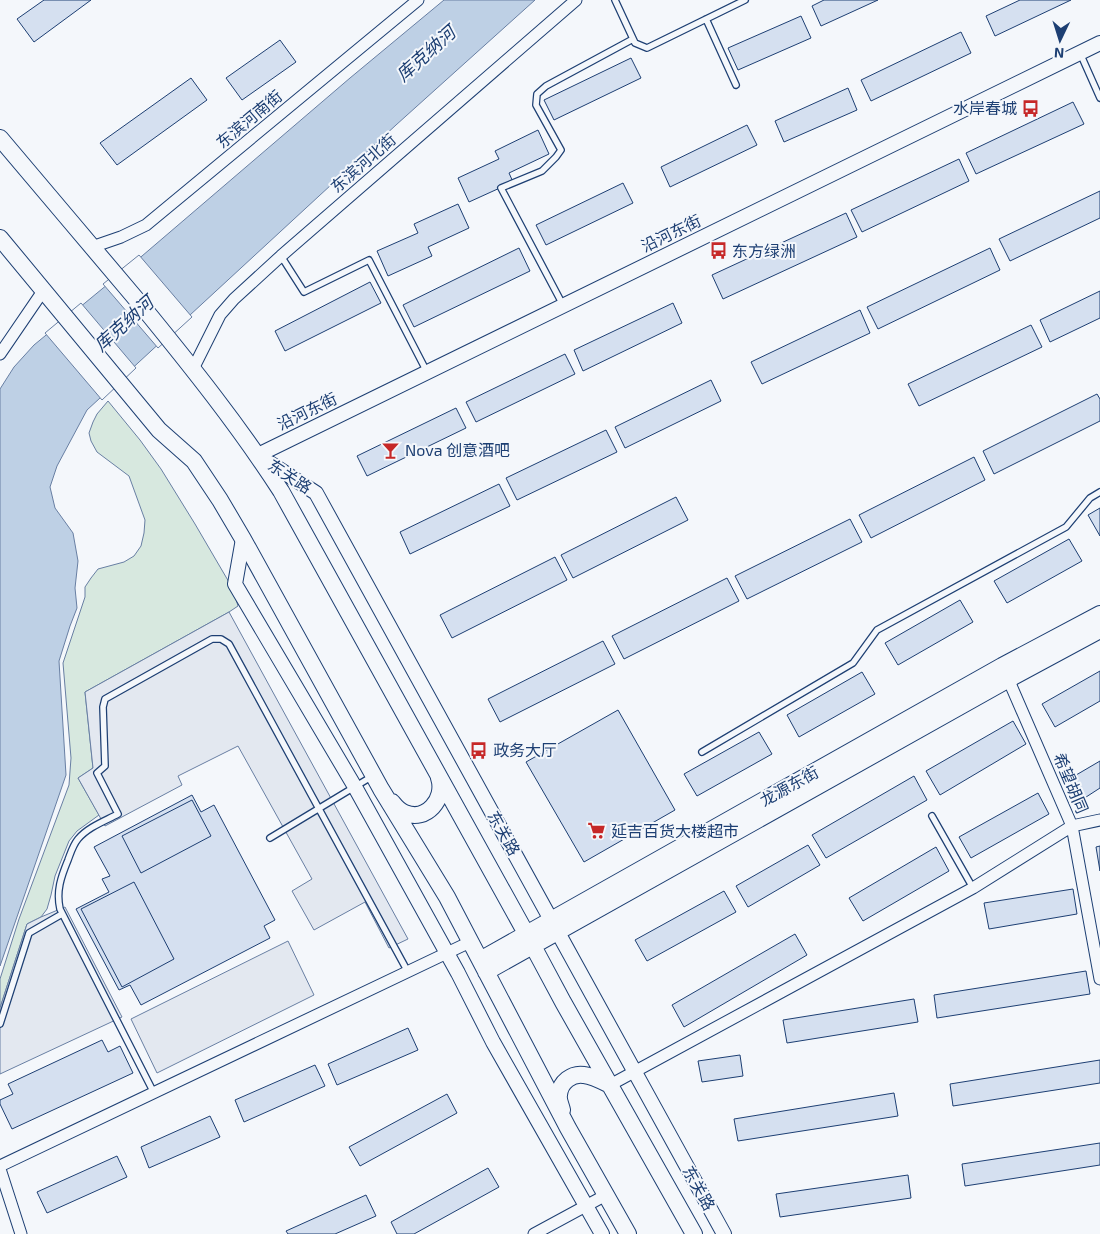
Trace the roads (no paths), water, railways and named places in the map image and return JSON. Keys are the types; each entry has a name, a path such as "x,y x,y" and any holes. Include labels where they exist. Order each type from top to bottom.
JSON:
{"main road":[{"name":"东关路","path":"0,138 190,365 258,455 281,491 563,1002 694,1234"},
{"path":"0,159 13,161 32,176"},
{"path":"0,238 159,430 194,461 220,500 378,782 447,898 568,1128 628,1234"},
{"name":"龙源东街","path":"483,966 1005,673 1100,614"},
{"name":"龙源东街","path":"1005,673 1100,630"},
{"path":"378,782 398,809 413,815 421,814 435,805 439,798 440,782 435,769"},
{"path":"568,1128 559,1101 560,1088 568,1078 582,1074 610,1084"}],"street":[{"name":"东滨河南街","path":"97,252 121,237 146,226 418,0"},
{"name":"东滨河北街","path":"190,365 220,315 234,299 576,0"},
{"name":"沿河东街","path":"258,455 1100,43"},
{"path":"0,354 43,291"},
{"name":"东关路","path":"258,455 316,493 724,1234"},
{"path":"242,539 235,584 355,787 493,1042 602,1234"},
{"name":"希望胡同","path":"1005,673 1072,826 1100,979"},
{"path":"610,1084 973,888 1072,826 1100,820"},
{"path":"21,1234 0,1168 470,942"},
{"path":"534,1234 606,1195"}],"lane":[{"path":"614,0 635,43 647,48 745,0"},
{"path":"706,19 736,85"},
{"path":"563,306 501,188 542,170 561,150 536,105 537,94 546,86 633,39"},
{"path":"1080,53 1100,98"},
{"path":"281,256 304,292 369,260 426,372"},
{"path":"702,752 853,663 877,630 1066,527 1090,498 1100,492"},
{"path":"154,1093 62,914 58,901 59,885 73,846 78,839 86,831 118,814 97,773 105,766 103,703 105,699 212,639 221,639 229,644 408,972"},
{"path":"270,838 355,787 378,782"},
{"path":"932,816 973,888"},
{"path":"0,1024 29,933 62,914"}],"water":[{"name":"库克纳河","path":"444,0 535,0 396,125 87,410 57,466 50,487 55,508 73,533 78,561 75,588 77,608 59,661 66,775 0,966 0,389 14,367 34,345"}],"place":[{"name":"水岸春城","path":"1031,108"},
{"name":"东方绿洲","path":"718,251"},
{"name":"Nova 创意酒吧","path":"391,450"},
{"name":"政务大厅","path":"479,750"},
{"name":"延吉百货大楼超市","path":"597,831"}]}
